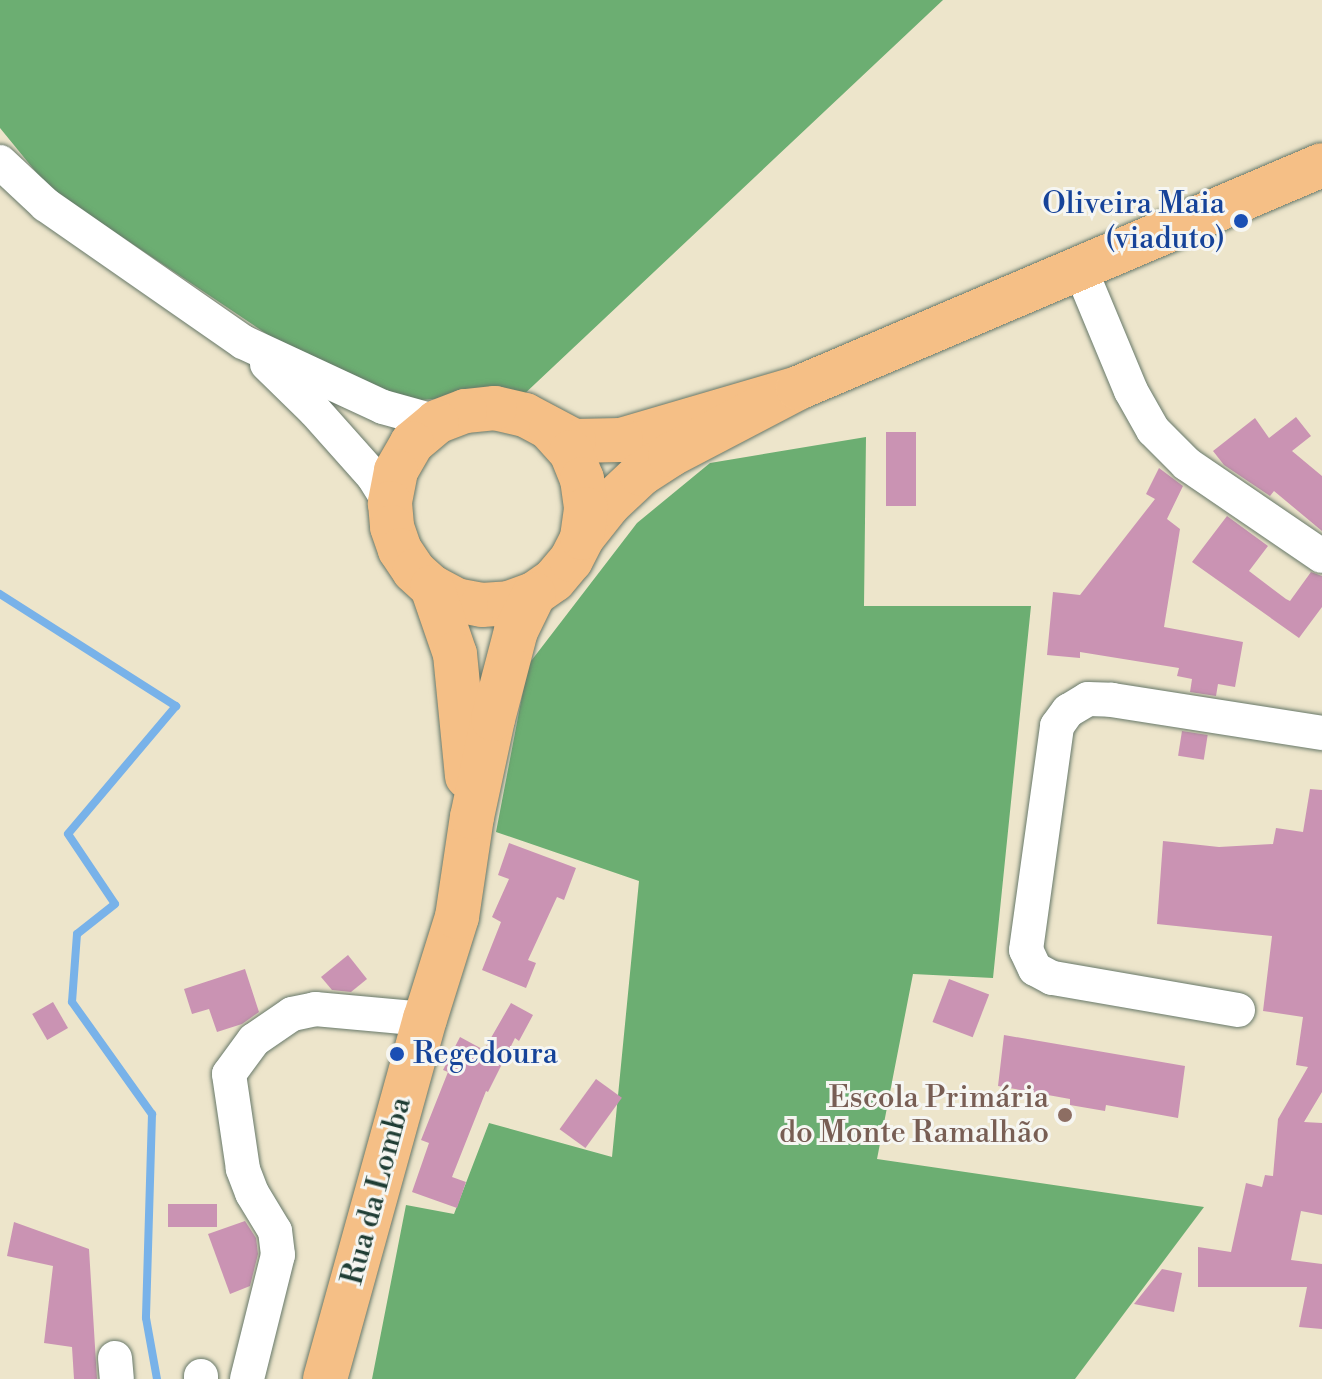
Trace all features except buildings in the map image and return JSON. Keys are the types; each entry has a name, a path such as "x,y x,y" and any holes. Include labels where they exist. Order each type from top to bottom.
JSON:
{"main road":[{"path":"798,388 621,440 574,441 525,415 495,408 465,411 437,422 407,452 396,471 390,503 392,527 400,550 414,571 432,587 456,600 482,605 509,603 534,594 554,580 571,560 582,538 609,504 651,468 798,388 1322,165"},
{"path":"551,430 571,452 582,479 586,509 582,538"},
{"name":"Rua da Lomba","path":"432,587 455,654 472,817"},
{"name":"Rua da Lomba","path":"325,1379 425,1019 457,917 472,817 516,631 534,594"}],"street":[{"path":"0,162 46,205 243,342 315,411 373,476 390,503"},
{"path":"1079,266 1131,391 1153,430 1187,464 1322,556"},
{"path":"243,342 383,407 437,422"},
{"path":"1238,1010 1052,978 1035,969 1026,950 1057,726 1068,711 1088,699 1112,700 1322,733"},
{"path":"247,1379 278,1255 275,1231 252,1193 243,1169 229,1074 254,1040 292,1014 315,1009 425,1019"}],"green space":[{"path":"0,0 943,0 519,399 499,394 396,402 316,367 49,188 0,128"},
{"path":"866,437 864,606 1031,606 993,978 913,974 877,1159 1204,1207 1075,1379 372,1379 406,1205 454,1214 489,1123 612,1157 639,881 496,832 528,665 637,523 710,463"}],"waterway":[{"path":"0,594 176,706 68,834 115,904 77,934 72,1002 152,1114 146,1318 157,1379"}],"place":[{"name":"Oliveira Maia (viaduto)","path":"1241,221"},
{"name":"Regedoura","path":"397,1054"},
{"name":"Escola Primária do Monte Ramalhão","path":"1065,1115"}]}
